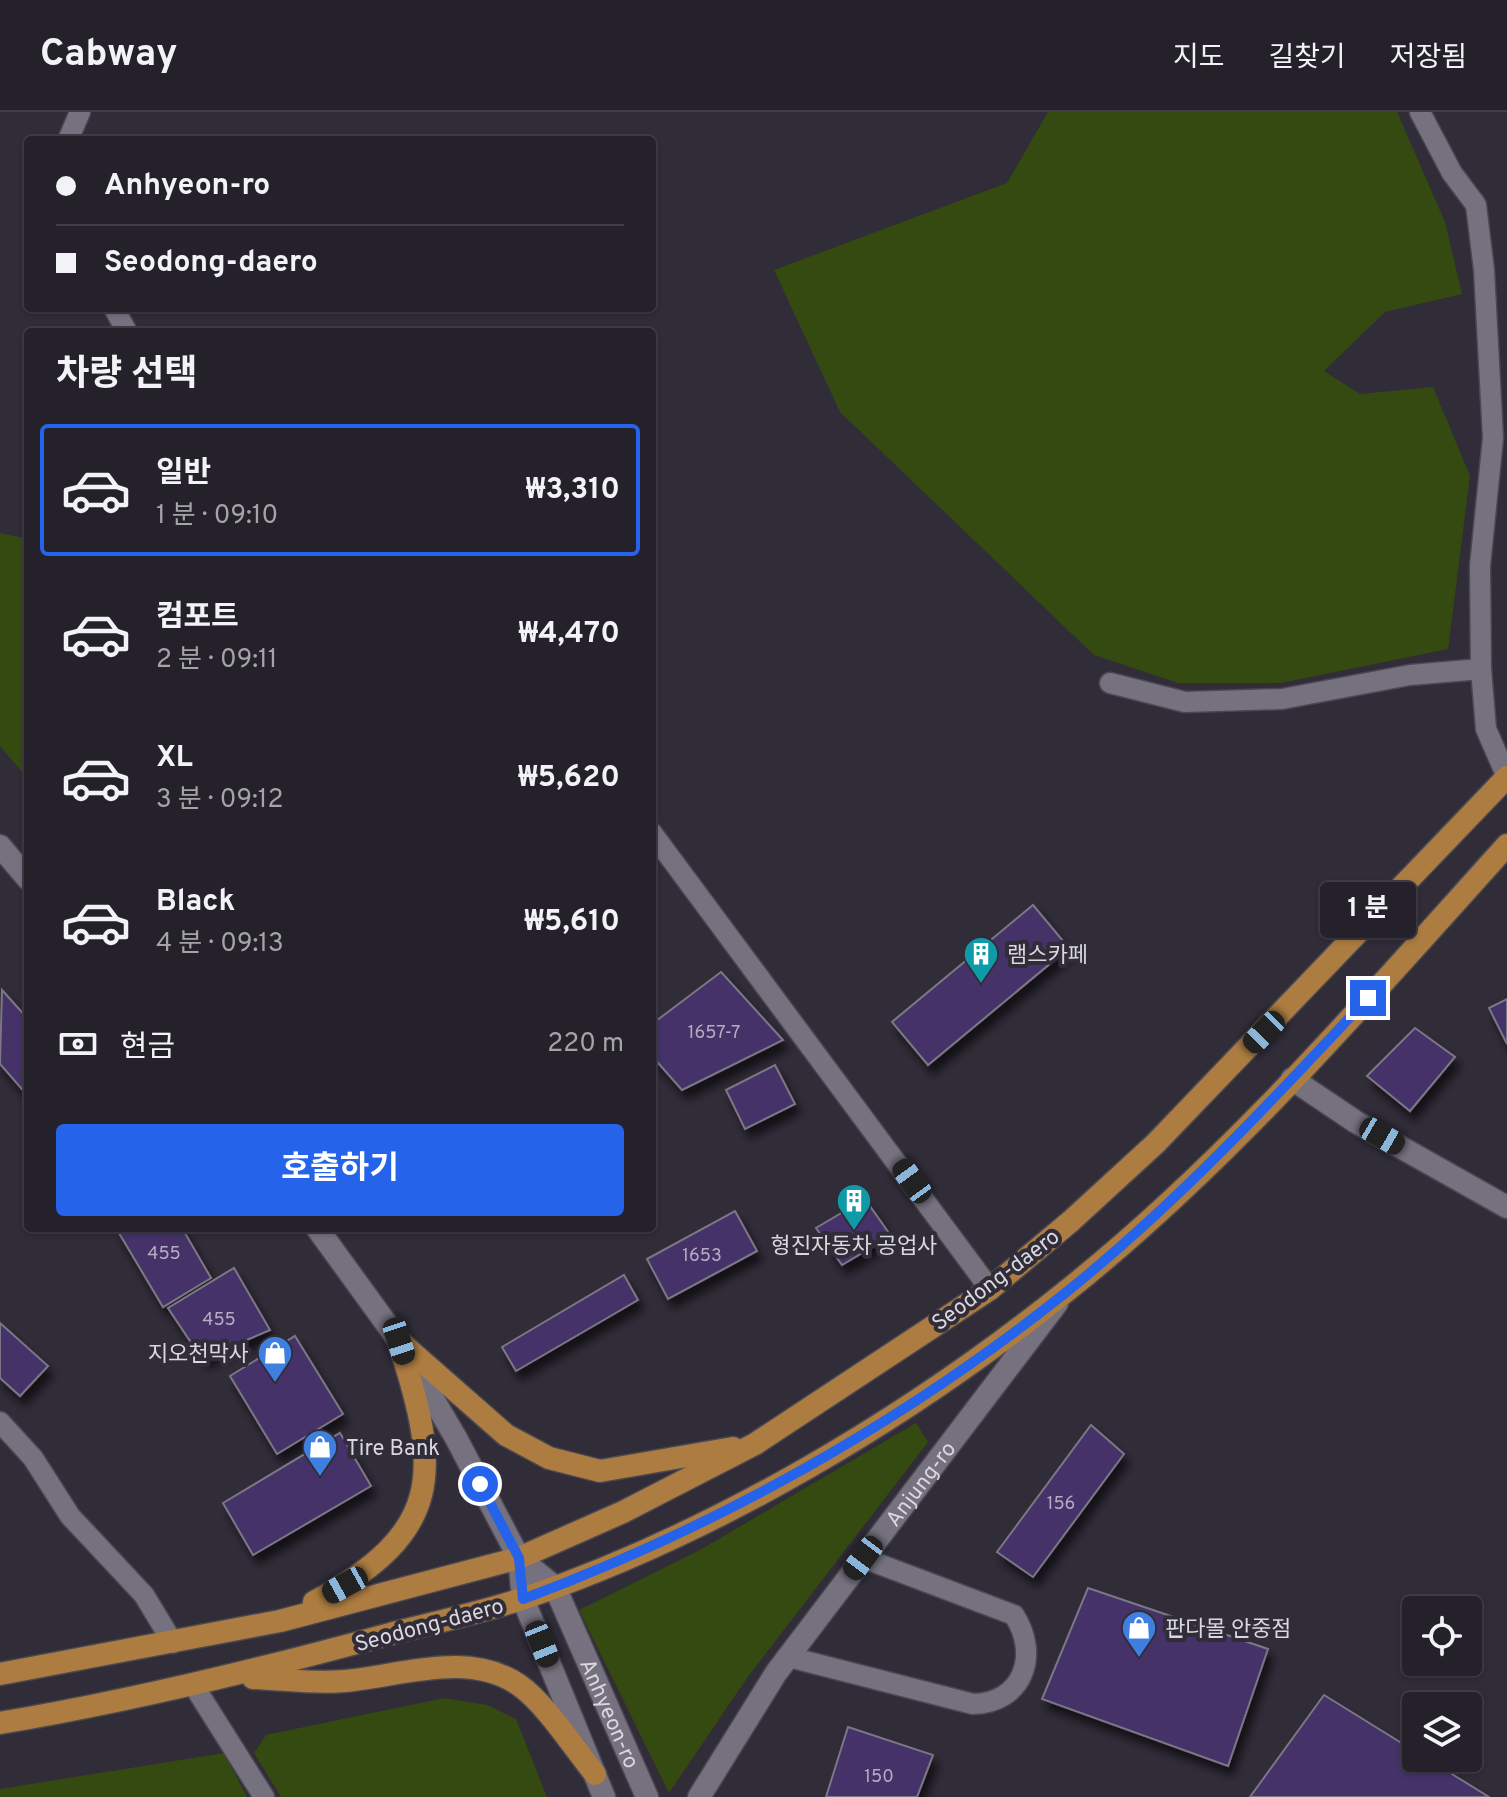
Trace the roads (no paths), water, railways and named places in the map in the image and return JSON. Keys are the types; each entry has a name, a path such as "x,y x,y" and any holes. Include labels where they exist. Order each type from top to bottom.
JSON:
{"main road":[{"name":"Seodong-daero","path":"0,1674 280,1621 519,1558 623,1512 755,1444 990,1289 1156,1143 1507,777"},
{"name":"Seodong-daero","path":"0,1723 232,1677 523,1599 693,1528 825,1457 936,1387 1064,1294 1155,1215 1292,1079 1507,845"},
{"path":"0,846 24,874"},
{"path":"1292,1079 1356,1122 1507,1207"},
{"name":"Anhyeon-ro","path":"320,1232 399,1341 456,1438 519,1558 523,1599 604,1797"},
{"name":"Anjung-ro","path":"699,1797 789,1657 1064,1294"},
{"path":"399,1341 506,1435 549,1458 600,1471 755,1444"},
{"path":"280,1621 345,1585 372,1566 415,1518 423,1496 426,1459 413,1386 399,1341"},
{"path":"519,1558 555,1587"},
{"name":"Anhyeon-ro","path":"555,1587 647,1797"},
{"path":"232,1677 342,1682 431,1668 471,1668 494,1674 519,1685 595,1774"}],"lane":[{"path":"70,136 80,112"},
{"path":"1420,112 1452,173 1476,205 1484,270 1493,438 1480,566 1481,669 1486,729 1507,777"},
{"path":"1110,683 1185,702 1268,700 1410,675 1481,669"},
{"path":"656,838 990,1289"},
{"path":"0,1422 33,1458 70,1516 144,1595 173,1643"},
{"path":"789,1657 973,1704 994,1704 1013,1690 1025,1668 1028,1649 1024,1630 1014,1615 863,1558"},
{"path":"194,1686 264,1797"}],"place":[{"name":"램스카페","path":"981,985"},
{"name":"형진자동차 공업사","path":"854,1232"},
{"name":"지오천막사","path":"275,1384"},
{"name":"Tire Bank","path":"320,1478"},
{"name":"판다몰 안중점","path":"1139,1659"}]}
